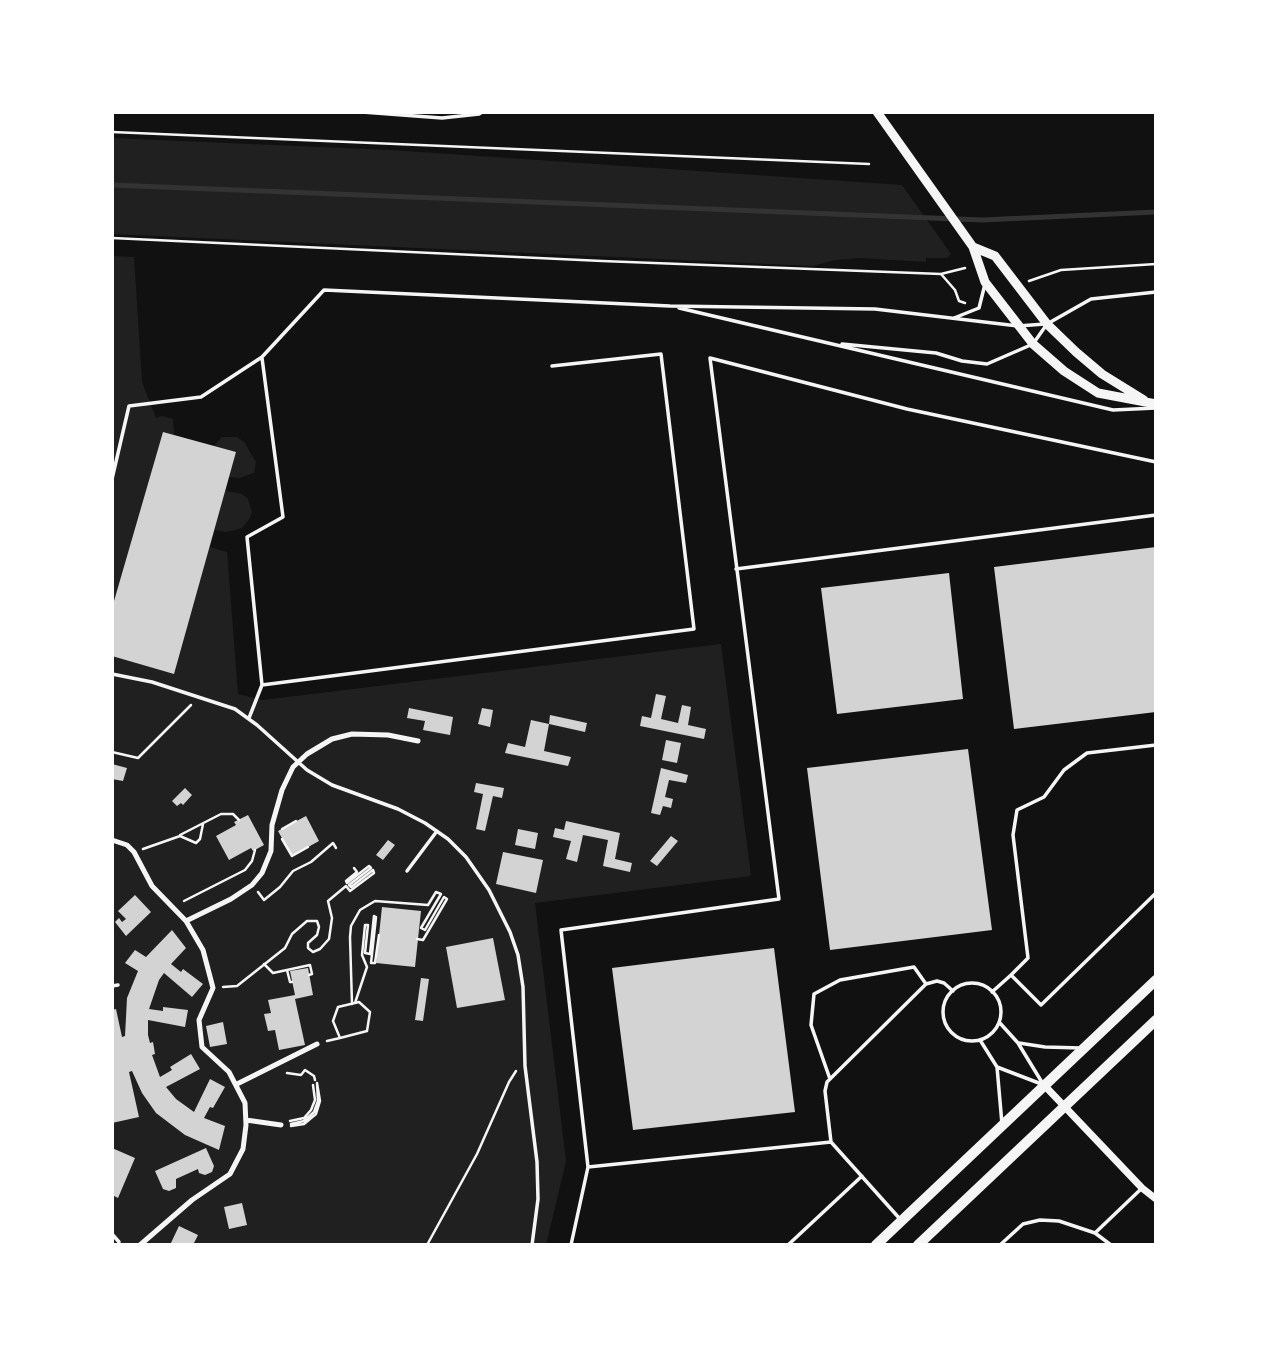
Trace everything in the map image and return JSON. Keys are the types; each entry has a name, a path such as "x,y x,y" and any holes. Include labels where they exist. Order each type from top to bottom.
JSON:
{"main road":[{"path":"876,1245 1156,980"},
{"path":"918,1245 1156,1020"}],"street":[{"path":"877,112 973,247 985,282 1032,344 1063,371 1098,393 1154,405"},
{"path":"973,247 995,256 1047,324 1102,374 1154,405"},
{"path":"186,921 231,899 252,885 262,873 271,851 274,813 282,790 297,762 318,746 342,736 372,734 418,741"},
{"path":"112,841 127,845 134,852 152,886 186,921 202,950 214,988 199,1020 202,1046 237,1084 245,1103 243,1149 230,1174 192,1200 140,1245"},
{"path":"237,1084 317,1044"},
{"path":"1044,1085 1142,1188 1156,1199"},
{"path":"246,1120 281,1125"}],"lane":[{"path":"362,112 442,118 482,112"},
{"path":"951,319 979,308 985,282"},
{"path":"112,479 129,406 201,397 262,357 324,290 670,306 875,309 1018,326 1047,324"},
{"path":"825,342 936,353 962,361 987,364 1032,344 1047,324 1091,299 1156,292"},
{"path":"670,306 1113,410 1154,405"},
{"path":"262,685 694,629 661,354 552,366"},
{"path":"249,718 262,685 247,537 283,517 262,357"},
{"path":"571,1245 588,1167 561,930 779,899 710,358 907,409 1156,462"},
{"path":"736,569 1156,515"},
{"path":"112,674 152,682 228,706 249,718 297,762 319,778 398,808 437,831 466,857 489,890 518,955 523,987 525,1066 537,1162 538,1199 532,1245"},
{"path":"992,992 1028,958 1013,835 1017,810 1044,797 1064,770 1087,752 1156,745"},
{"path":"407,872 437,831"},
{"path":"1011,975 1041,1004 1156,893"},
{"path":"830,1079 811,1025 814,994 840,980 914,967 926,984"},
{"path":"901,1221 831,1142 825,1091 830,1079 926,984 937,981 953,990"},
{"path":"969,984 986,987 992,992 1000,1006 999,1022 988,1037 963,1040 949,1030 943,1014 944,1005 953,990 969,984"},
{"path":"112,986 118,985"},
{"path":"999,1022 1018,1043 1044,1085"},
{"path":"980,1040 998,1067 1002,1125"},
{"path":"1018,1043 1083,1048"},
{"path":"998,1067 1044,1085"},
{"path":"588,1167 831,1142"},
{"path":"788,1245 862,1176"},
{"path":"1094,1233 1142,1188"},
{"path":"1000,1245 1023,1224 1040,1220 1059,1221 1094,1233 1111,1245"},
{"path":"112,1234 119,1242"}],"path":[{"path":"112,132 869,164"},
{"path":"112,238 942,274 978,263"},
{"path":"1029,300 1041,297 1028,282 1061,270 1156,264"},
{"path":"942,274 955,290 959,301 979,308"},
{"path":"112,752 138,758 200,697"},
{"path":"134,852 180,836 227,813 233,814 239,820"},
{"path":"296,821 278,831 292,856 309,847"},
{"path":"180,836 195,843 201,839 203,824"},
{"path":"264,900 280,887 293,871 311,862 332,843 336,848"},
{"path":"172,908 245,870 252,861 255,850"},
{"path":"214,988 237,986 285,947 292,933 311,920 317,921 319,928 317,935 308,943 310,950 316,951 329,939 332,918 328,901 346,886 350,891 374,873 373,870 351,887 349,885 371,868 369,866 347,883 357,872 354,868"},
{"path":"354,1003 350,937 351,926 360,910 376,901 428,905 436,892 441,894 421,928 425,930 444,897 447,899 423,940 417,939"},
{"path":"354,1003 367,967 362,955 365,925 368,925 365,953 370,954 374,916 371,963 375,964 379,935"},
{"path":"264,964 273,973 310,965 312,974 309,975"},
{"path":"287,970 292,982"},
{"path":"359,1002 370,1012 367,1031 340,1038 333,1021 338,1007 354,1003 359,1002"},
{"path":"427,1245 477,1154 509,1082 520,1067 525,1066"},
{"path":"281,1125 304,1124 314,1116 320,1101 317,1083 318,1101 314,1112 304,1121 289,1124 304,1118 311,1110 315,1100 314,1076 305,1070 301,1075 282,1074"}],"shaded area":[{"path":"112,138 391,150 902,185 951,254 947,258 926,258 926,262 860,258 835,260 813,266 112,234"},
{"path":"112,256 134,257 142,382 156,418 162,416 173,419 174,435 214,446 222,437 237,437 244,442 256,462 254,473 239,478 229,477 226,491 242,494 248,499 252,512 250,518 242,528 226,532 215,530 210,547 227,552 238,694 263,700 721,644 751,876 535,903 566,1161 546,1245 112,1245"}],"building":[{"path":"163,432 236,452 174,674 112,656 112,608"},
{"path":"1156,547 1156,712 1014,729 994,567"},
{"path":"949,573 963,699 837,714 821,588"},
{"path":"656,694 666,696 661,719 678,723 682,705 691,707 688,725 706,729 704,739 640,726 642,716 651,718"},
{"path":"409,708 453,717 450,735 423,730 425,721 407,718"},
{"path":"482,708 493,710 490,727 478,724"},
{"path":"550,715 587,723 585,732 549,724"},
{"path":"531,720 549,724 544,751 571,757 568,766 505,753 508,743 525,747"},
{"path":"666,740 681,743 677,763 662,760"},
{"path":"968,749 992,930 830,950 807,768"},
{"path":"112,764 127,768 123,781 112,779"},
{"path":"661,768 688,775 686,783 669,780 665,797 673,799 671,808 663,806 660,815 651,813"},
{"path":"476,783 504,788 502,798 493,796 485,831 476,829 483,794 474,792"},
{"path":"185,788 192,795 183,805 181,803 177,806 172,801"},
{"path":"248,815 264,845 253,851 251,848 229,860 216,836"},
{"path":"306,816 319,841 292,856 278,831"},
{"path":"566,821 620,833 615,859 632,863 630,872 603,866 608,840 583,835 577,862 566,859 571,841 553,837 555,828 564,830"},
{"path":"518,829 538,833 535,849 515,845"},
{"path":"671,836 678,841 657,866 650,861"},
{"path":"388,840 395,845 383,860 376,855"},
{"path":"503,852 543,860 536,893 496,884"},
{"path":"135,895 151,912 126,936 115,922 119,918 122,922 126,919 118,911"},
{"path":"382,907 421,911 415,967 376,963"},
{"path":"172,930 186,948 171,964 181,972 183,969 203,984 192,997 164,973 149,1009 163,1011 163,1007 188,1010 185,1027 148,1020 148,1035 150,1043 153,1042 155,1054 152,1055 160,1077 191,1054 200,1069 166,1087 176,1099 194,1112 210,1079 225,1087 204,1118 225,1126 219,1150 185,1135 156,1113 142,1093 132,1071 129,1072 139,1117 112,1123 112,1010 116,1009 122,1037 125,1036 127,998 138,971 125,963 135,950 146,957"},
{"path":"493,938 505,1000 457,1008 446,947"},
{"path":"774,948 795,1112 633,1130 612,968"},
{"path":"308,968 313,995 295,999 305,1045 279,1050 275,1030 268,1031 264,1014 271,1013 268,1000 295,995 290,971"},
{"path":"421,978 429,979 423,1021 415,1020"},
{"path":"223,1022 227,1044 210,1047 206,1026"},
{"path":"112,1148 135,1158 118,1198 112,1195"},
{"path":"206,1148 214,1166 212,1172 205,1175 199,1173 198,1169 176,1179 176,1188 169,1191 163,1189 155,1171"},
{"path":"242,1203 247,1225 229,1229 224,1207"},
{"path":"179,1226 198,1235 193,1245 170,1245"}],"waterway":[{"path":"112,185 982,220 1156,212"}]}
